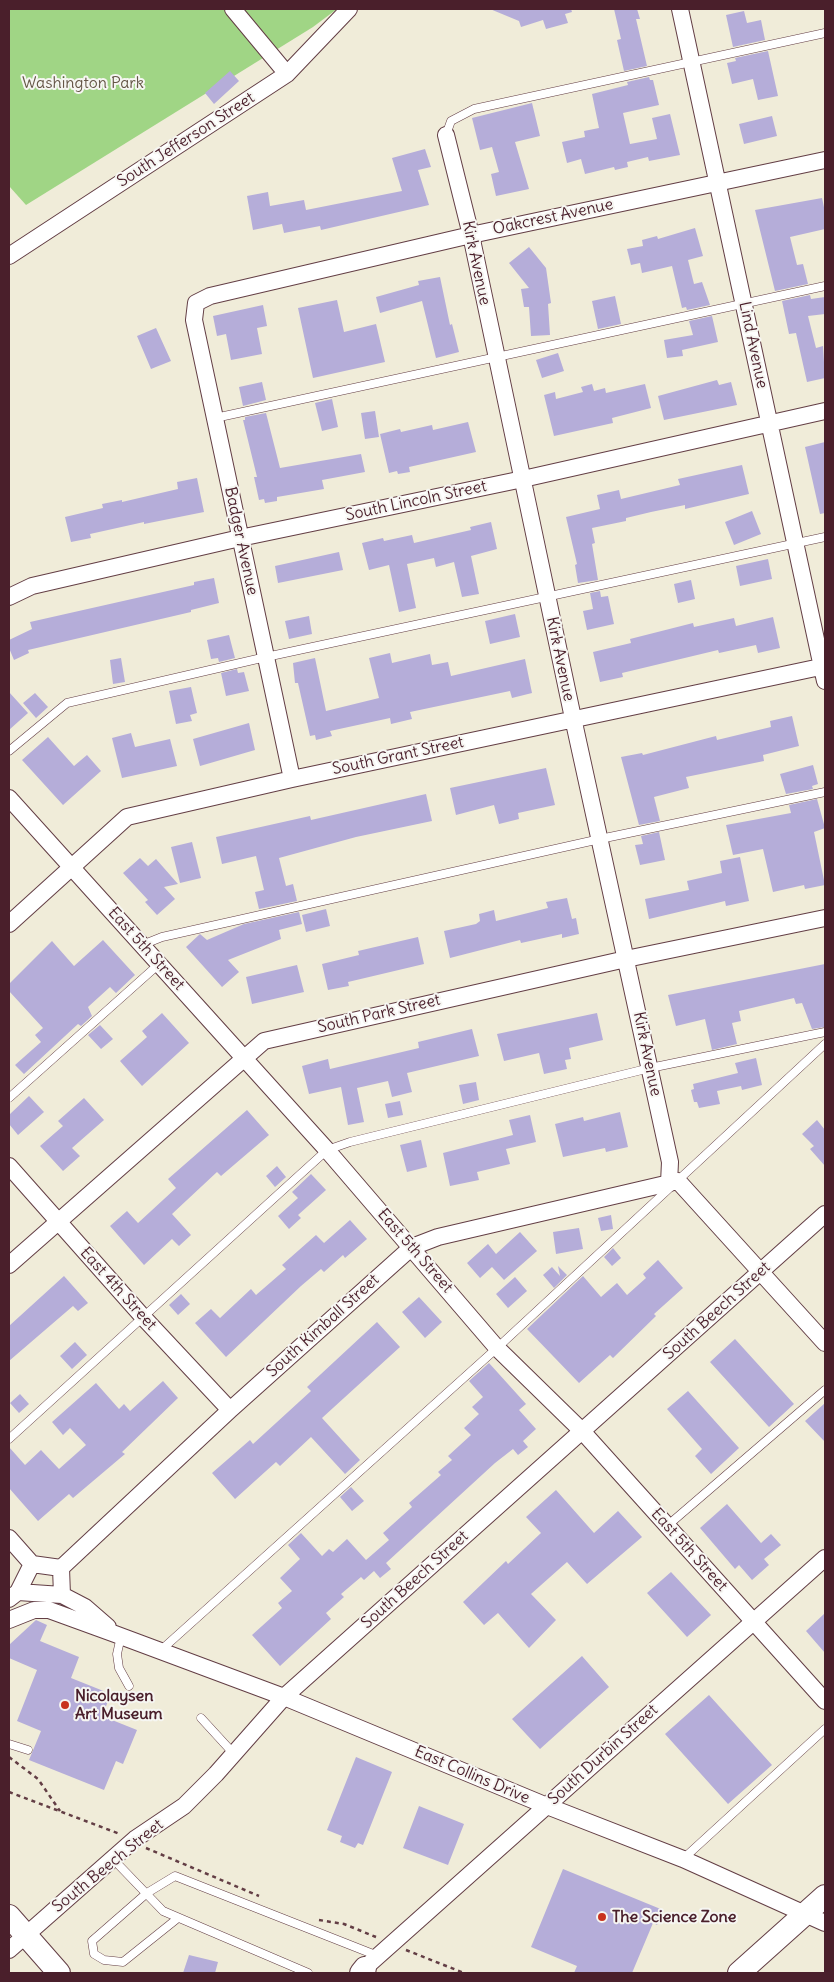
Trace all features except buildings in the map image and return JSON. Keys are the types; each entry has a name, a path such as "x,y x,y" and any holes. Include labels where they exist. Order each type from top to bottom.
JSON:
{"main road":[{"path":"739,1973 825,1896"},
{"path":"9,1916 59,1973"}],"street":[{"path":"233,9 287,74"},
{"name":"South Jefferson Street","path":"9,256 287,74 350,9"},
{"name":"Lind Avenue","path":"680,9 824,671"},
{"name":"Kirk Avenue","path":"446,135 471,235 673,1182"},
{"name":"Oakcrest Avenue","path":"196,304 210,296 471,235 825,160"},
{"name":"Badger Avenue","path":"196,304 194,320 292,779"},
{"name":"South Lincoln Street","path":"9,597 32,586 240,538 522,479 769,422 825,411"},
{"name":"South Grant Street","path":"9,924 127,817 573,718 824,671"},
{"name":"East 5th Street","path":"9,798 327,1150 497,1348 582,1431 825,1701"},
{"name":"South Park Street","path":"9,1264 243,1057 264,1042 275,1037 825,918"},
{"name":"East 4th Street","path":"9,1166 143,1317 230,1410"},
{"path":"673,1182 761,1272 825,1343"},
{"name":"South Kimball Street","path":"61,1568 230,1410 412,1247 438,1237 673,1182"},
{"name":"South Beech Street","path":"9,1950 135,1840 184,1806 234,1754 284,1697 825,1214"},
{"path":"9,1538 32,1564 61,1568 62,1595"},
{"name":"South Durbin Street","path":"366,1968 825,1558"},
{"path":"14,1596 32,1564"},
{"name":"East Collins Drive","path":"14,1596 62,1595 85,1608 118,1635"},
{"name":"East Collins Drive","path":"9,1620 34,1610 49,1610 118,1635 284,1697 547,1806 684,1859 825,1923"}],"lane":[{"path":"446,135 451,121 474,109 825,33"},
{"path":"215,418 825,286"},
{"path":"9,751 67,703 266,657 548,598 825,537"},
{"path":"142,945 162,937 600,839 825,792"},
{"path":"9,1098 159,964"},
{"path":"9,1439 327,1150 350,1142 650,1068 825,1032"},
{"path":"160,1651 497,1348 673,1182 825,1044"},
{"path":"667,1526 825,1390"},
{"path":"118,1635 117,1654 119,1668 129,1686"},
{"path":"201,1718 234,1754"},
{"path":"684,1859 825,1729"},
{"path":"9,1744 28,1750"},
{"path":"113,1859 163,1911 308,1973"},
{"path":"178,1918 123,1962 104,1960 94,1954 92,1940 147,1893 174,1876 366,1968"}],"path":[{"path":"9,1757 38,1779 61,1812"},
{"path":"9,1792 135,1840 150,1850 264,1898"},
{"path":"317,1920 344,1924 464,1973"}],"green space":[{"name":"Washington Park","path":"9,9 337,9 313,27 26,205 9,186"}],"place":[{"name":"Nicolaysen Art Museum","path":"65,1705"},
{"name":"The Science Zone","path":"602,1917"}]}
